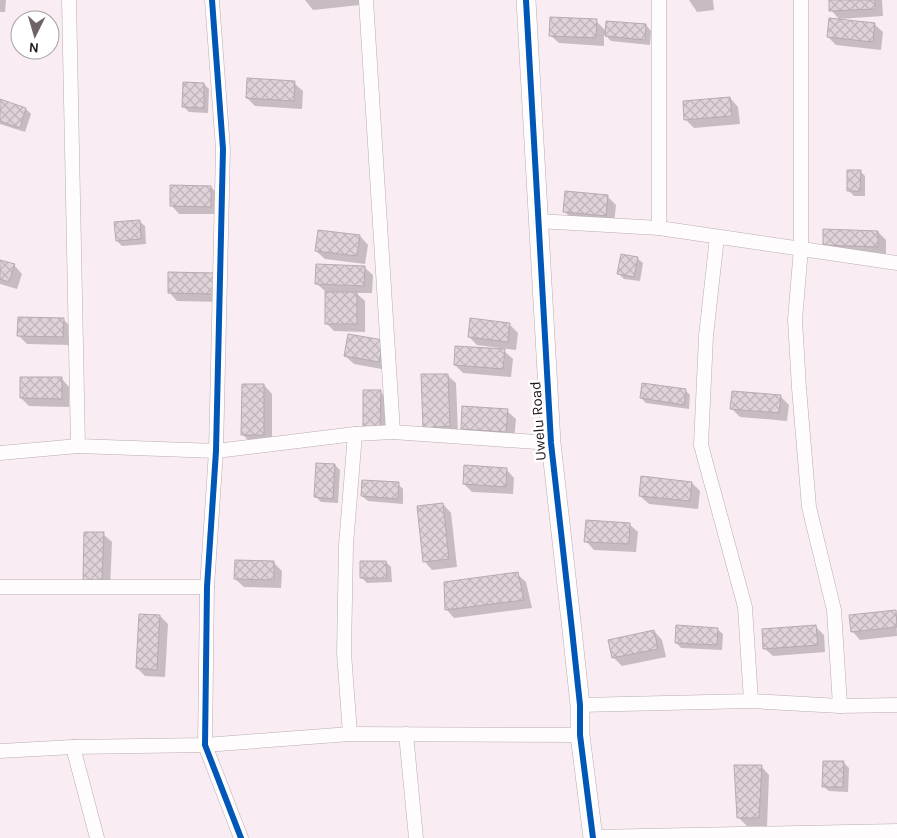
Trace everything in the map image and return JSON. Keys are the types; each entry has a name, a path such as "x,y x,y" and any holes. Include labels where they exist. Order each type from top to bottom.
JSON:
{"street":[{"path":"69,0 78,446"},
{"path":"212,0 223,149 216,452 207,587 205,745 241,838"},
{"path":"366,0 393,432"},
{"name":"Uwelu Road","path":"526,0 551,443 580,705 580,735 593,838"},
{"path":"659,0 659,228"},
{"path":"801,0 801,248 795,320 808,507 834,610 840,706"},
{"path":"538,221 659,228 897,263"},
{"path":"717,237 706,336 700,444 745,607 751,701"},
{"path":"0,452 78,446 216,452 355,434 393,432 551,443"},
{"path":"350,734 344,653 346,545 355,434"},
{"path":"0,587 207,587"},
{"path":"580,705 751,701 840,706 897,705"},
{"path":"0,750 205,745 350,734 580,735"},
{"path":"406,734 416,838"},
{"path":"73,747 97,838"},
{"path":"593,838 769,836 897,831"}],"building":[{"path":"829,0 875,0 875,9 829,11"},
{"path":"550,17 597,19 596,38 549,36"},
{"path":"829,18 875,23 873,42 827,37"},
{"path":"606,21 646,24 645,40 605,36"},
{"path":"247,78 295,81 294,101 246,98"},
{"path":"183,82 204,83 204,108 182,107"},
{"path":"730,97 732,116 684,120 683,101"},
{"path":"0,99 26,108 20,128 0,121"},
{"path":"847,170 861,170 860,191 847,191"},
{"path":"170,185 211,186 211,207 170,206"},
{"path":"565,191 608,195 606,216 563,212"},
{"path":"140,220 141,239 116,241 114,222"},
{"path":"823,229 878,231 878,247 823,245"},
{"path":"318,230 360,235 357,256 315,251"},
{"path":"621,254 638,257 634,277 617,274"},
{"path":"0,260 15,264 9,282 0,279"},
{"path":"316,264 365,266 364,286 315,284"},
{"path":"168,272 215,273 215,294 168,293"},
{"path":"325,292 357,292 357,324 325,324"},
{"path":"18,317 64,318 63,337 17,336"},
{"path":"470,318 510,323 508,342 468,337"},
{"path":"348,334 383,340 379,362 344,356"},
{"path":"455,346 505,349 503,369 454,365"},
{"path":"421,374 448,374 450,426 423,428"},
{"path":"20,377 62,377 62,399 20,398"},
{"path":"642,383 686,389 684,405 640,398"},
{"path":"242,384 264,384 264,435 241,435"},
{"path":"363,390 381,390 380,428 363,428"},
{"path":"732,391 781,395 779,413 730,409"},
{"path":"462,406 508,409 506,432 461,429"},
{"path":"316,463 335,464 333,499 314,497"},
{"path":"464,465 507,468 506,487 463,484"},
{"path":"641,476 692,482 690,501 639,496"},
{"path":"362,480 399,482 398,499 361,496"},
{"path":"443,503 449,559 423,562 417,506"},
{"path":"586,520 630,523 629,544 584,542"},
{"path":"84,532 104,532 102,580 83,580"},
{"path":"235,560 274,561 274,580 234,579"},
{"path":"360,561 386,561 387,578 360,578"},
{"path":"518,572 524,600 445,610 444,582"},
{"path":"896,610 897,627 851,632 849,615"},
{"path":"139,614 160,615 157,670 136,668"},
{"path":"676,625 718,628 717,645 675,643"},
{"path":"816,625 818,645 763,649 762,629"},
{"path":"654,630 658,649 612,658 608,640"},
{"path":"823,761 844,761 843,787 822,787"},
{"path":"734,765 762,765 759,818 737,818"}],"cycle path":[{"path":"212,0 223,149 216,451 207,587 205,745 241,838"},
{"path":"526,0 551,443 580,705 580,735 593,838"}]}
